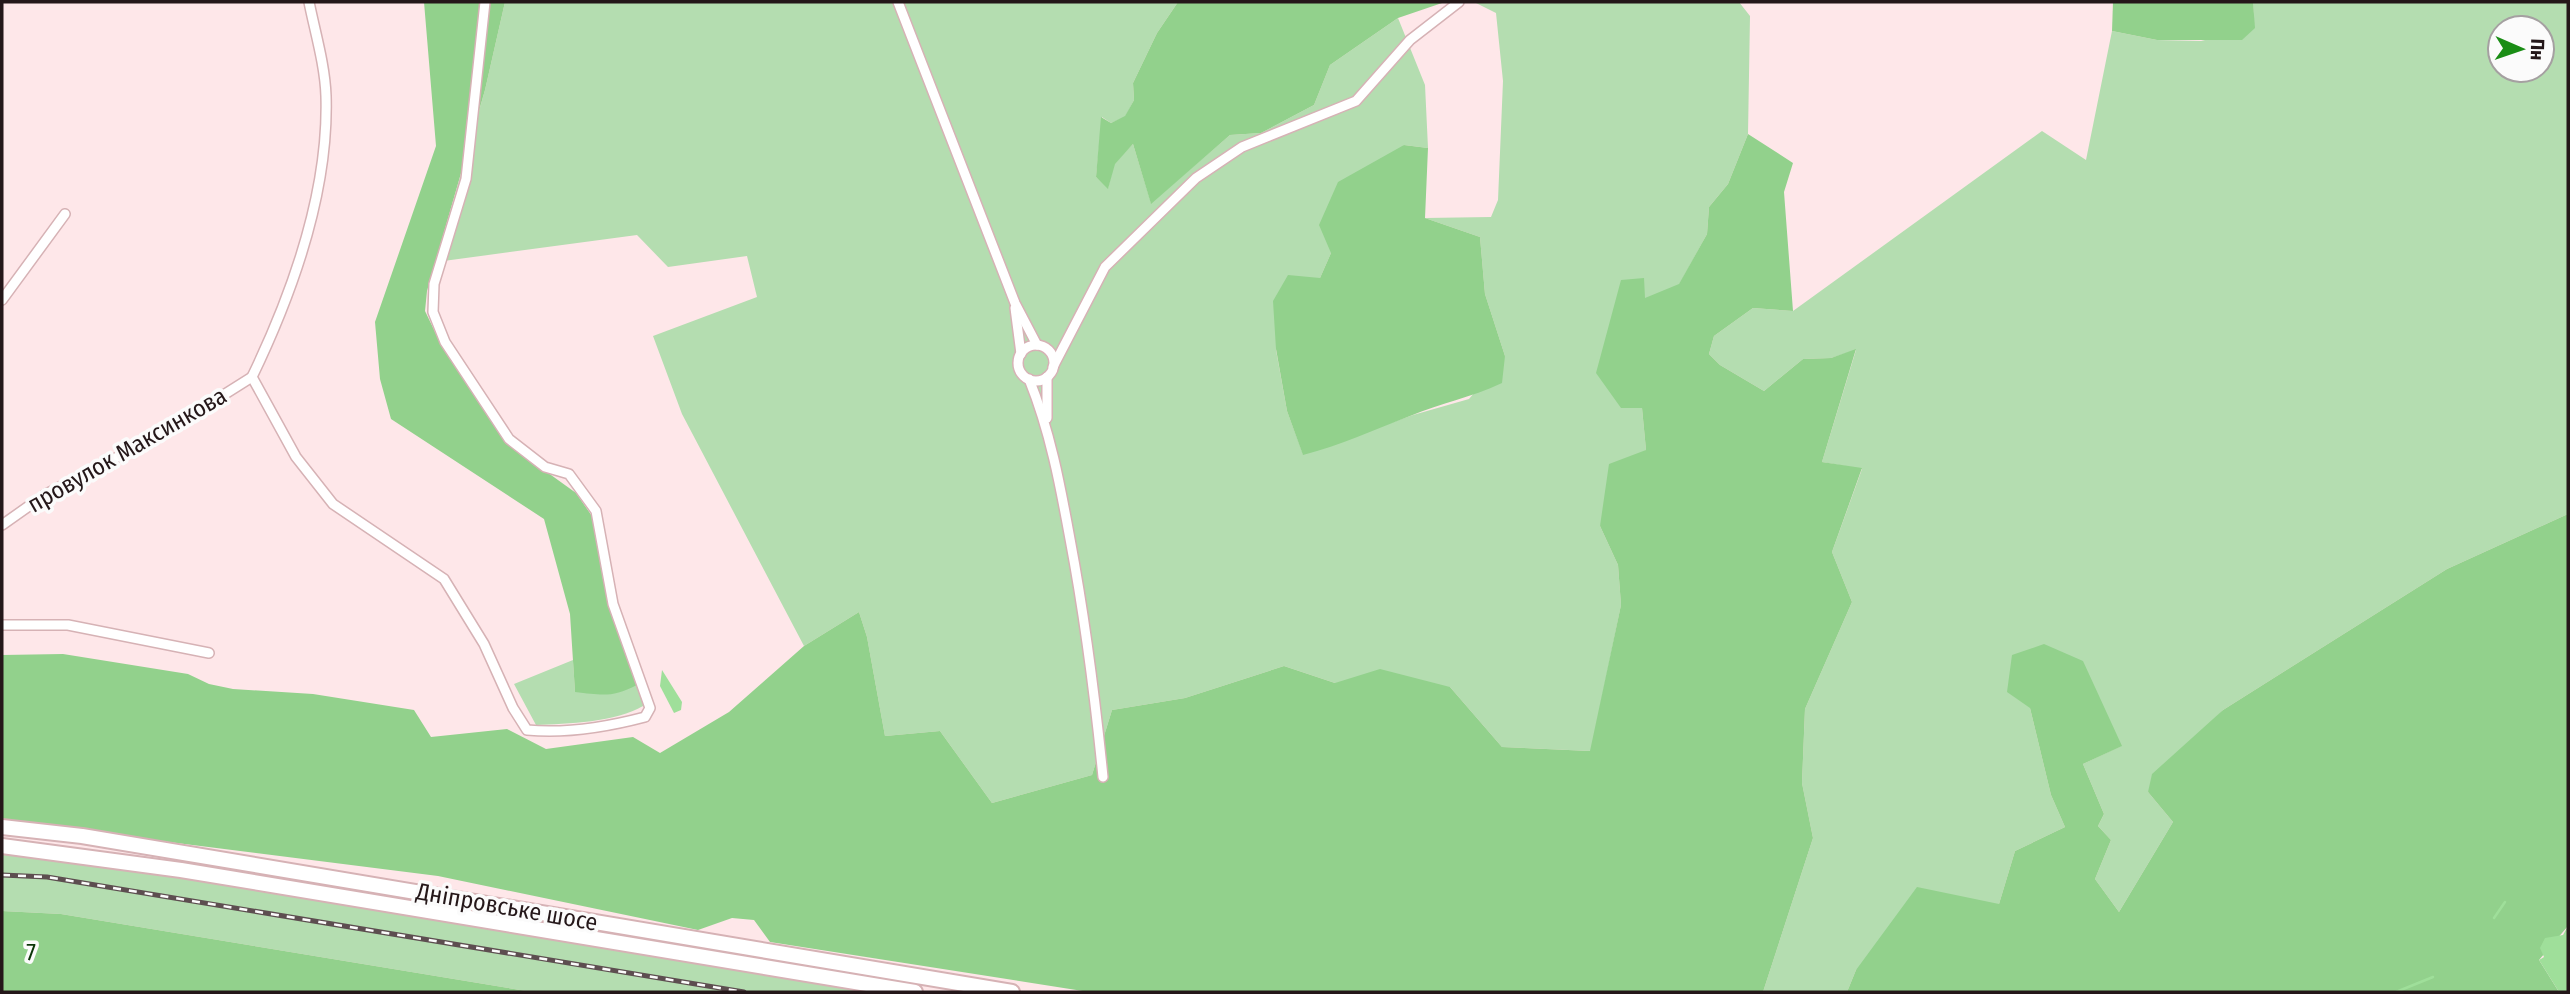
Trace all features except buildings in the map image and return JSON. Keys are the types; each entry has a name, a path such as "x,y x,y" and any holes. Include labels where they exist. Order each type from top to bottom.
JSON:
{"main road":[{"name":"Дніпровське шосе","path":"2,827 109,841 1012,992"},
{"name":"Дніпровське шосе","path":"2,846 61,851 181,870 915,992"}],"street":[{"name":"провулок Максинкова","path":"2,525 46,494 160,435 252,377 302,249 324,158 326,94 309,2"},
{"name":"провулок Максинкова","path":"252,377 296,457 333,504 444,579 484,644 513,708 527,730 552,733 645,717 650,708 613,604 596,512 569,474 545,467 509,439 445,342 433,312 434,284 466,179 485,2"},
{"path":"898,2 1015,303 1040,346 1052,355 1053,367"},
{"path":"1046,423 1047,377 1105,267 1196,178 1242,147 1356,101 1410,40 1459,2"},
{"path":"2,300 65,214"},
{"path":"1015,303 1021,354 1018,365 1029,380 1046,423 1089,639 1103,777"},
{"path":"1021,354 1040,346 1059,345 1071,333"},
{"path":"1029,380 1047,377"},
{"path":"2,625 68,625 209,653"}],"shaded area":[{"path":"505,2 1178,2 1157,33 1133,83 1134,100 1125,117 1111,123 1102,117 1096,177 1108,188 1114,164 1133,144 1151,203 1230,135 1261,133 1314,105 1330,65 1398,18 1425,85 1428,148 1404,145 1331,253 1320,278 1276,350 1287,411 1303,454 1413,415 1469,399 1505,356 1485,294 1480,237 1425,218 1491,217 1498,200 1503,81 1496,13 1474,2 1739,2 1750,16 1748,134 1728,184 1709,207 1707,234 1679,285 1645,299 1642,408 1646,450 1600,526 1618,565 1621,605 1591,751 1502,747 1450,687 1335,683 1284,666 1185,698 1112,710 1092,775 992,803 940,731 885,736 867,637 859,612 804,646 682,414 653,336 757,297 747,256 668,267 637,235 436,262 485,90"},
{"path":"2253,2 2568,2 2568,514 2447,569 2223,710 2148,792 2173,822 2119,912 2095,879 2111,840 2098,826 2104,814 2083,764 2121,746 2030,708 2051,795 2065,827 2015,851 1999,904 1856,970 1847,992 1763,992 1813,838 1802,783 1805,709 1852,602 1832,552 1862,469 1822,462 1856,350 1831,358 1803,359 1764,391 1720,365 1709,354 1714,336 1753,308 1793,311 2042,131 2086,160 2112,31 2157,40 2201,41 2254,28"},
{"path":"622,642 643,691 643,706 606,719 536,725 514,684 573,660 575,692"},
{"path":"662,670 682,702 681,710 674,713 660,686"},
{"path":"2,846 915,992 532,992 61,914 2,911"},
{"path":"2568,926 2568,992 2559,992 2539,960 2544,957 2540,948 2545,938 2563,935"}],"green space":[{"path":"424,2 505,2 485,90 427,291 425,311 437,336 504,441 576,493 594,519 603,579 637,685 614,694 575,692 570,614 544,519 391,419 380,379 375,322 436,146"},
{"path":"1178,2 1445,2 1398,18 1330,65 1314,105 1261,133 1230,135 1151,204 1133,144 1115,164 1108,189 1096,177 1101,117 1111,123 1125,116 1134,100 1133,83 1157,33"},
{"path":"2113,2 2253,2 2255,28 2242,40 2157,40 2112,31"},
{"path":"1748,134 1793,163 1784,192 1793,311 1753,308 1714,336 1709,354 1720,365 1764,391 1803,359 1831,358 1856,349 1822,462 1862,468 1832,552 1852,602 1805,709 1802,783 1813,838 1763,992 1089,992 770,942 754,920 732,918 698,930 438,876 2,821 2,655 63,654 188,674 209,684 233,689 313,694 414,710 431,737 507,729 546,749 633,737 660,753 729,712 804,646 859,612 867,637 885,736 940,731 992,803 1092,775 1112,710 1185,698 1284,666 1335,683 1380,669 1450,687 1502,747 1590,751 1621,605 1618,565 1600,526 1609,464 1646,450 1642,408 1621,408 1596,373 1621,280 1644,278 1645,298 1679,284 1707,234 1709,207 1728,184"},
{"path":"1404,145 1428,148 1425,218 1480,237 1485,294 1505,356 1502,383 1303,455 1287,411 1276,349 1273,301 1288,275 1320,278 1331,253 1319,225 1338,182"},
{"path":"2568,514 2568,926 2539,960 2559,992 1847,992 1856,970 1917,887 1999,904 2015,851 2065,827 2051,795 2030,708 2007,692 2012,655 2044,644 2083,661 2122,746 2083,764 2104,814 2098,826 2111,840 2095,879 2119,912 2173,822 2148,792 2152,774 2223,710 2447,569"},
{"name":"7","path":"2,911 61,914 532,992 2,992"}],"waterway":[{"path":"2494,918 2505,902"},
{"path":"2396,992 2433,977"}],"railway":[{"path":"2,875 47,877 744,992"}]}
